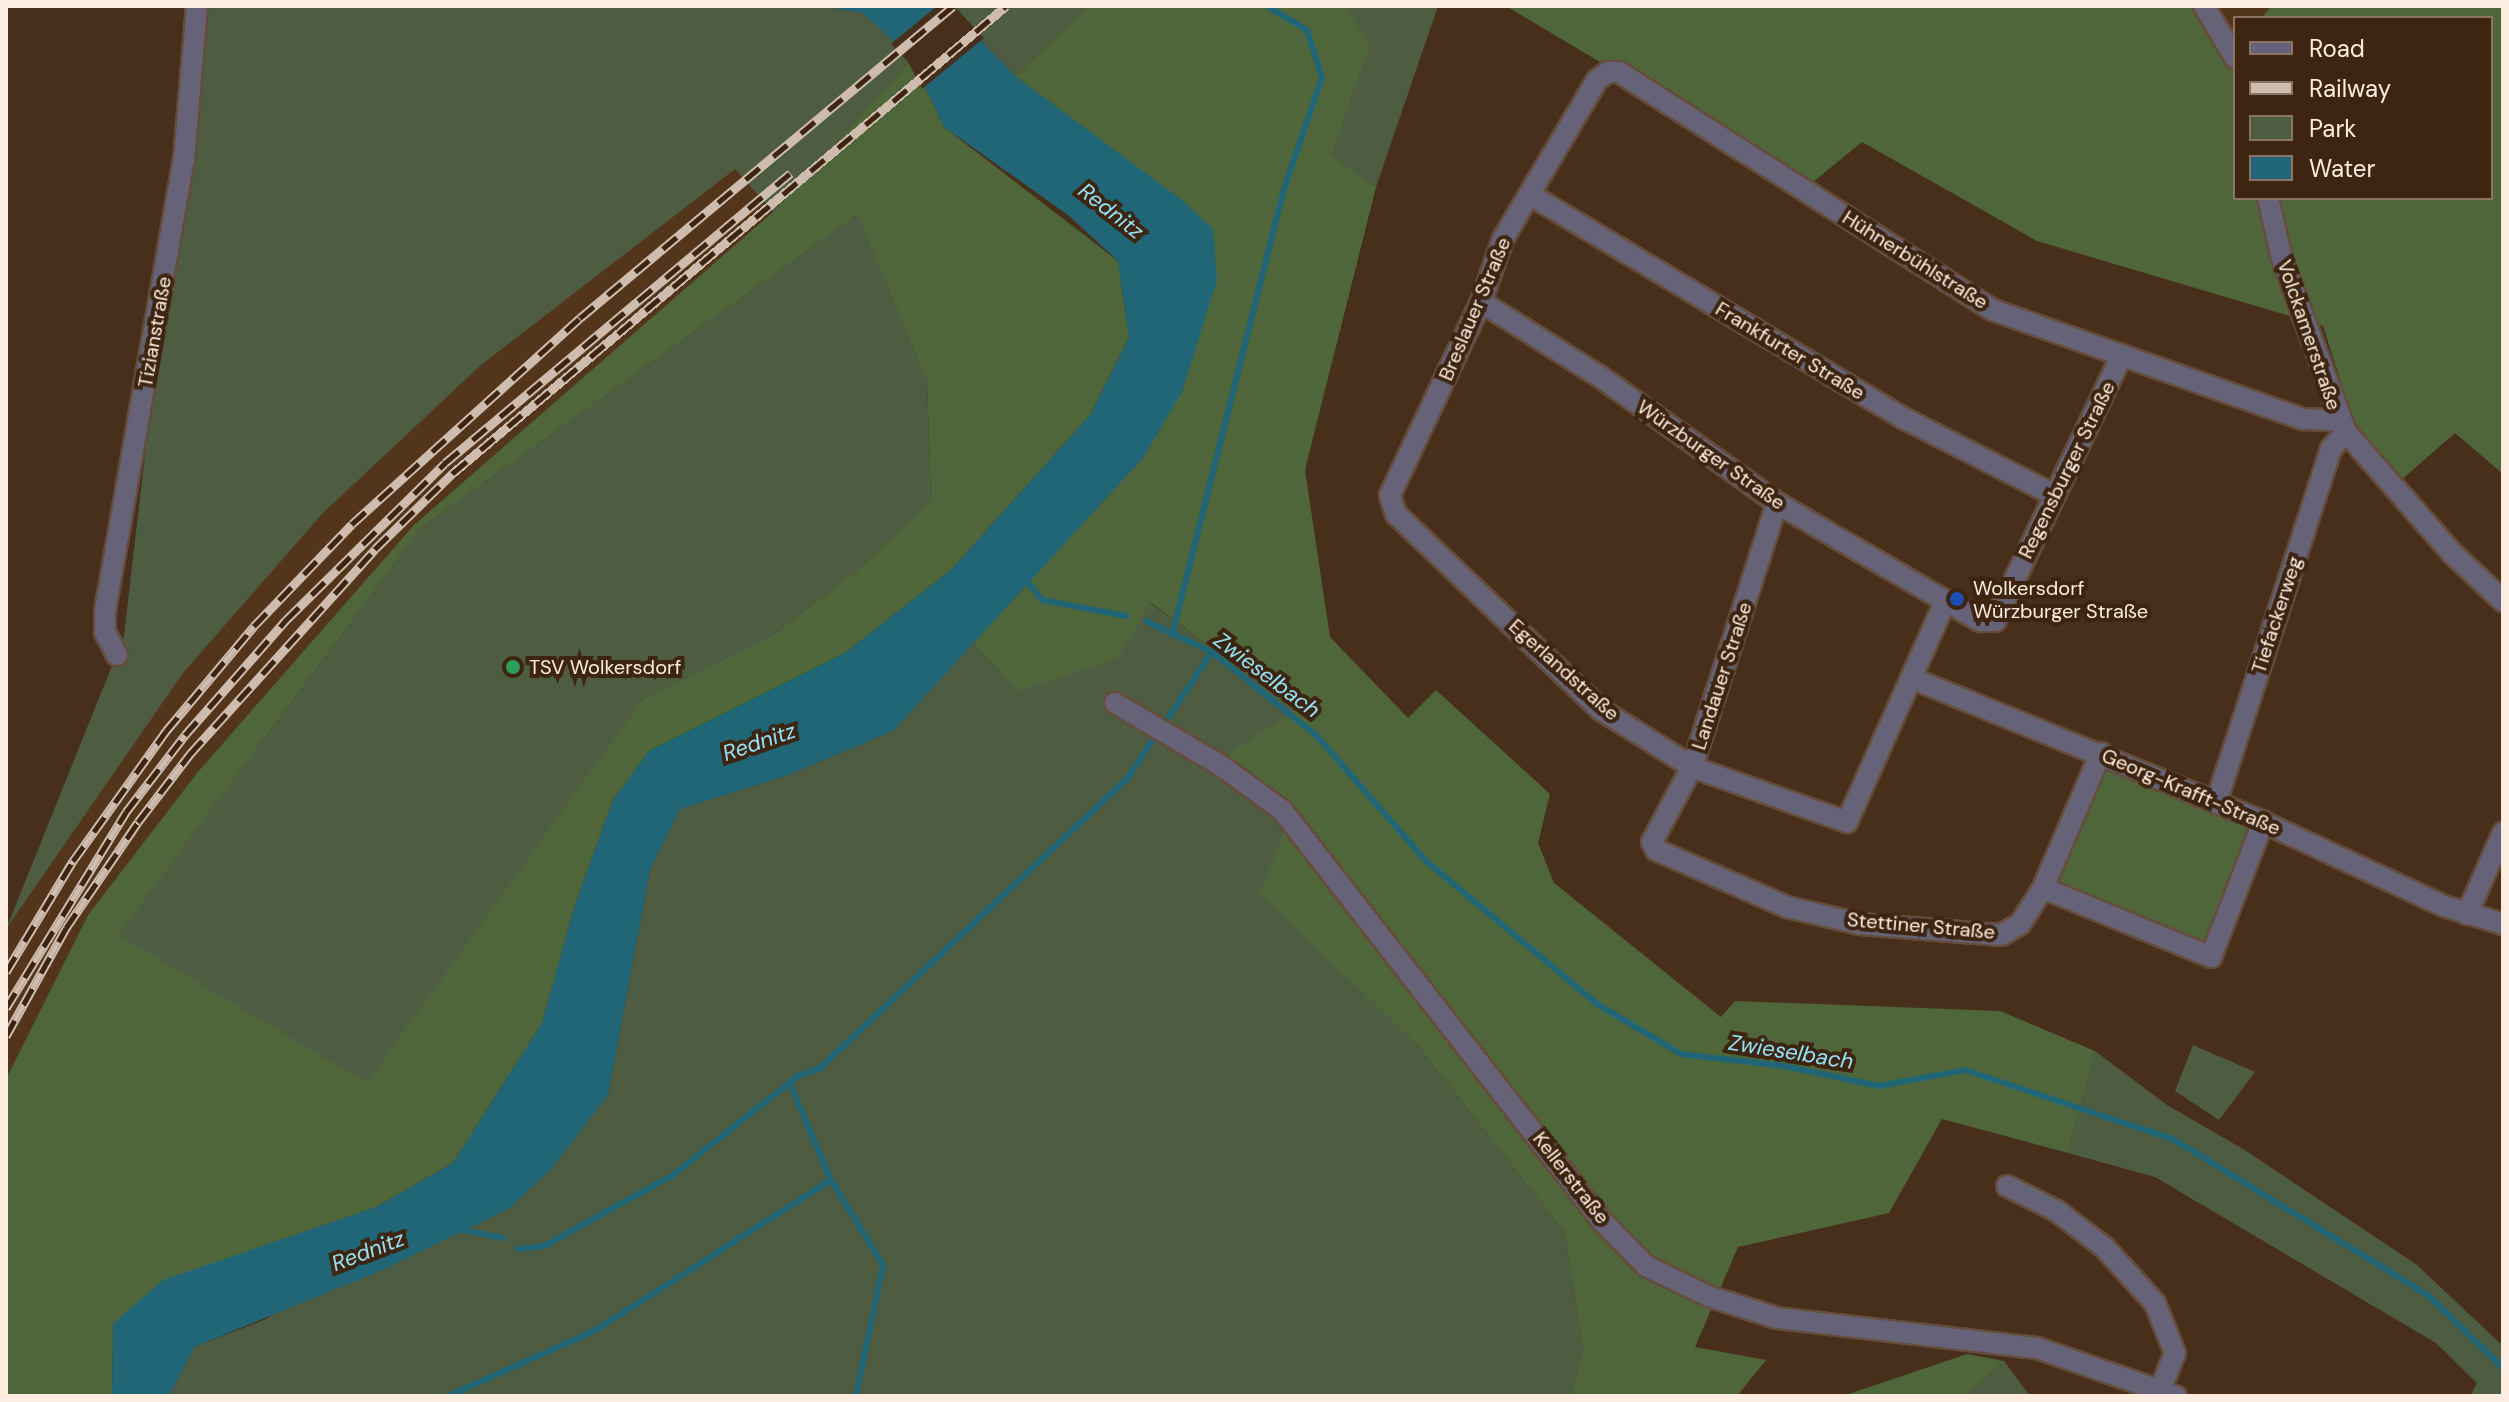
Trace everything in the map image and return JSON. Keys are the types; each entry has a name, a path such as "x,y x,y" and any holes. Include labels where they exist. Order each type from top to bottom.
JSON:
{"street":[{"name":"Tizianstraße","path":"117,655 105,632 105,611 184,160 197,6"},
{"path":"2204,6 2233,55"},
{"name":"Breslauer Straße","path":"1396,514 1390,495 1481,302 1503,239 1532,196 1597,80 1608,72"},
{"name":"Hühnerbühlstraße","path":"1608,72 1619,72 1993,310 2303,419 2342,426"},
{"name":"Frankfurter Straße","path":"1532,196 1905,419 2054,495"},
{"name":"Volckamerstraße","path":"2268,200 2282,259 2342,426 2452,553 2503,601"},
{"name":"Würzburger Straße","path":"1481,302 1602,378 1777,503 1945,602"},
{"name":"Regensburger Straße","path":"1945,602 1980,621 1995,621 2122,355"},
{"name":"Tiefackerweg","path":"2216,803 2331,449 2342,426"},
{"name":"Landauer Straße","path":"1652,842 1692,767 1777,503"},
{"name":"Egerlandstraße","path":"1396,514 1601,710 1692,767 1847,822 1911,678"},
{"path":"1911,678 1945,602"},
{"name":"Georg-Krafft-Straße","path":"1911,678 2101,753 2467,914 2503,924"},
{"name":"Kellerstraße","path":"1115,703 1220,765 1282,810 1602,1221 1646,1266 1708,1296 1777,1318 2037,1348 2169,1392"},
{"name":"Stettiner Straße","path":"1652,842 1656,850 1715,879 1787,907 1860,924 2001,935 2020,924 2043,888 2101,753"},
{"path":"2043,888 2211,957 2263,822"},
{"path":"2467,914 2503,833"},
{"path":"2007,1186 2057,1211 2104,1247 2155,1303 2175,1353 2169,1392"}],"shaded area":[{"path":"2209,6 2271,6 2264,16 2233,16 2233,29"},
{"path":"735,168 773,212 414,525 197,773 88,915 6,1079 6,929 183,672 323,513 480,366"}],"green space":[{"path":"209,6 820,6 863,13 912,59 773,212 735,169 480,366 323,513 183,673 6,929 124,636 153,385 190,159"},
{"path":"948,6 1089,6 1015,76"},
{"path":"1089,6 1347,6 1370,46 1332,155 1376,187 1305,470 1330,637 1408,718 1436,690 1550,794 1538,843 1554,883 1721,1017 1735,1001 2000,1011 2095,1051 2068,1153 1942,1119 1889,1213 1738,1247 1695,1347 1766,1360 1737,1396 1571,1396 1583,1351 1565,1233 1419,1047 1260,894 1291,815 1218,761 1295,710 1150,602 1118,658 1018,691 971,641 1143,458 1129,165 1015,76"},
{"path":"1347,6 1438,6 1376,187 1332,155 1370,46"},
{"path":"1506,6 2209,6 2233,29 2233,200 2493,200 2493,16 2264,16 2271,6 2503,6 2503,474 2455,433 2400,481 2353,420 2323,326 2037,241 1862,142 1808,186"},
{"path":"912,59 944,127 1118,261 1129,338 1090,415 952,569 845,653 649,751 613,800 575,905 542,1023 453,1163 376,1207 290,1238 113,1324 112,1396 6,1396 6,1079 88,915 197,773 414,525 773,212","holes":["857,215 927,381 931,501 861,567 773,635 642,699 367,1083 118,935 421,528"]},
{"name":"TSV Wolkersdorf","path":"857,215 927,381 931,501 861,567 773,635 642,699 367,1084 117,936 421,528"},
{"path":"1149,602 1296,710 1292,815 1261,894 1419,1047 1565,1233 1583,1351 1571,1396 169,1396 194,1347 266,1319 608,1095 650,870 680,809 786,776 893,731 971,641 1018,691"},
{"path":"2107,762 2256,826 2205,949 2053,889"},
{"path":"2193,1045 2255,1072 2219,1120 2175,1091"},
{"path":"2095,1051 2167,1105 2243,1149 2417,1265 2503,1346 2503,1396 2470,1396 2477,1383 2436,1343 2155,1177 2068,1153"},
{"path":"1967,1354 2004,1361 1966,1396 1843,1396"},
{"path":"2004,1361 2030,1396 1966,1396"}],"water":[{"name":"Rednitz","path":"820,6 948,6 1015,76 1182,200 1213,229 1217,281 1182,392 1143,458 893,731 786,776 680,809 650,870 608,1095 552,1168 510,1208 385,1269 194,1347 169,1396 112,1396 113,1324 163,1280 376,1207 453,1163 542,1023 575,905 613,800 649,751 845,653 952,569 1090,415 1129,338 1118,261 1068,215 944,127 912,59 863,13"}],"pier":[{"path":"937,6 954,6 984,38 922,89 908,62 891,44"}],"waterway":[{"path":"1172,635 1285,186 1322,78 1307,30 1267,6"},
{"path":"1024,577 1042,600 1127,616"},
{"name":"Zwieselbach","path":"1146,621 1212,652 1316,735 1426,861 1597,1004 1681,1054 1784,1066 1879,1086 1965,1070 2173,1139 2429,1296 2503,1368"},
{"path":"1166,721 1212,652"},
{"path":"517,1249 544,1246 673,1175 798,1076 820,1068 1128,778 1152,741"},
{"path":"790,1084 831,1180 883,1265 856,1396"},
{"path":"448,1396 596,1330 831,1180"},
{"path":"456,1229 503,1238"}],"railway":[{"path":"6,972 73,861 166,731 254,626 352,524 580,318 953,6"},
{"path":"6,1036 66,928 138,822 190,754 375,549 453,473 1006,6"},
{"path":"6,1008 126,812 185,735 286,620 445,463 790,173"}],"place":[{"name":"Wolkersdorf Würzburger Straße","path":"1957,599"},
{"name":"TSV Wolkersdorf","path":"513,667"}]}
